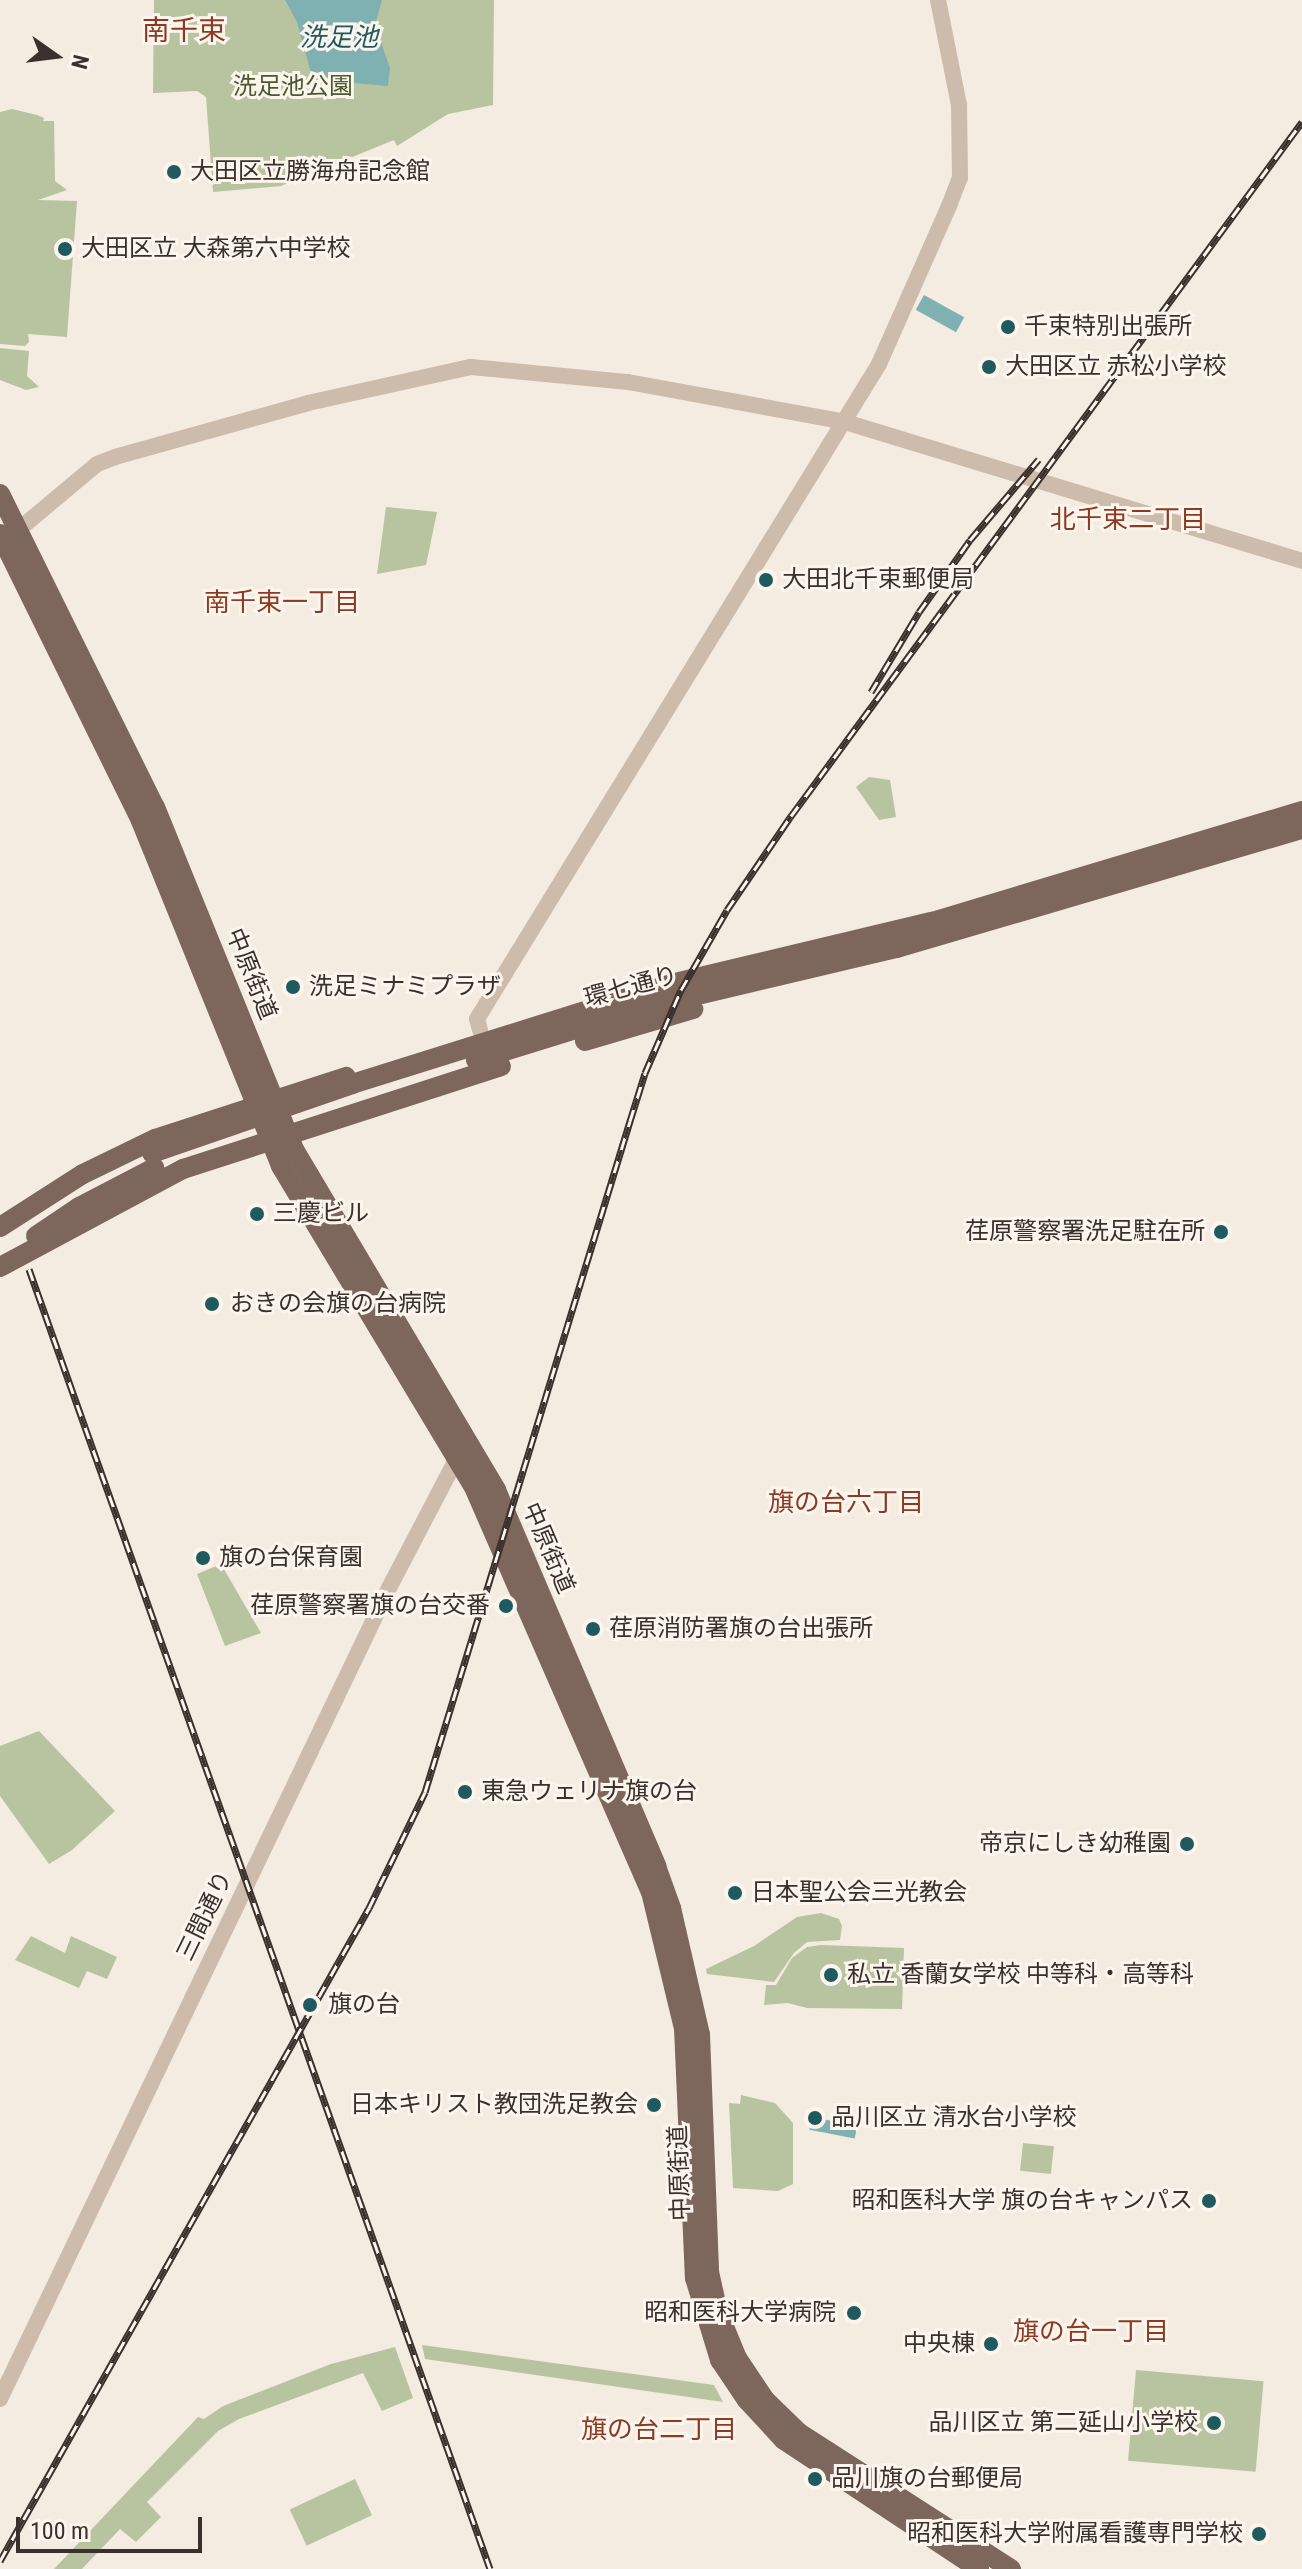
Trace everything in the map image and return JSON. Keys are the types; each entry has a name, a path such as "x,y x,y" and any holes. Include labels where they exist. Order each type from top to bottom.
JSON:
{"main road":[{"name":"中原街道","path":"0,494 7,535 141,821 280,1137 309,1175 496,1490 664,1887 700,2035 709,2272 718,2312 737,2358 765,2400 799,2433 1011,2569"},
{"name":"環七通り","path":"0,1237 106,1175 675,983 932,922 1302,811"},
{"name":"環七通り","path":"353,1091 647,1007 897,948 1302,829"},
{"path":"0,1227 125,1153 265,1102 635,981 716,966 749,967"},
{"path":"0,1264 183,1169 694,1009 767,980"},
{"name":"中原街道","path":"280,1137 281,1166 458,1456 656,1906 686,2044 695,2278 720,2360 758,2415 790,2446 979,2569"},
{"name":"環七通り","path":"0,1264 79,1207 155,1160"}],"street":[{"path":"480,1030 477,1019 879,364 960,178 959,105 938,0"},
{"path":"7,535 97,464 115,457 308,403 471,367 628,382 845,422 1302,561"},
{"name":"三間通り","path":"0,2399 389,1588 458,1456"}],"green space":[{"name":"洗足池公園","path":"154,0 494,0 493,105 448,114 397,146 394,140 281,186 213,192 206,97 197,91 153,93"},
{"path":"12,109 37,115 44,118 43,121 54,121 55,181 67,190 38,200 77,201 67,337 28,334 29,342 25,346 0,344 0,112"},
{"path":"0,348 29,351 27,376 39,387 26,390 0,380"},
{"path":"386,507 437,512 426,565 377,574"},
{"path":"869,777 890,780 896,817 879,820 856,787"},
{"path":"221,1564 261,1633 225,1646 197,1574"},
{"path":"39,1731 115,1811 72,1850 49,1864 0,1796 0,1746"},
{"path":"821,1913 839,1919 842,1926 840,1940 807,1942 794,1953 774,1982 707,1974 706,1969 754,1946 797,1917"},
{"path":"31,1936 65,1953 71,1936 117,1957 107,1979 87,1971 79,1988 15,1960"},
{"path":"807,1947 904,1948 902,2009 807,2008 788,2003 764,2005 766,1985 776,1985 792,1958"},
{"path":"741,2095 775,2103 793,2123 793,2184 778,2191 733,2188 729,2103 740,2104"},
{"path":"1023,2143 1054,2146 1051,2174 1020,2171"},
{"path":"422,2345 714,2385 723,2402 425,2359"},
{"path":"395,2347 413,2398 382,2411 363,2373 239,2419 218,2431 147,2502 161,2517 136,2542 120,2529 82,2569 54,2569 198,2417 204,2419 223,2406 331,2364"},
{"name":"品川区立 第二延山小学校","path":"1136,2370 1264,2381 1256,2472 1128,2461"},
{"path":"355,2479 372,2515 307,2546 290,2509"}],"water":[{"name":"洗足池","path":"285,0 382,0 375,25 390,68 388,86 342,82 311,73 297,22"},
{"path":"924,295 964,317 956,332 916,310"},
{"path":"812,2117 857,2126 855,2139 810,2130"}],"railway":[{"path":"0,2561 369,1908 425,1792 645,1073 681,990 727,910 791,816 1302,122"},
{"path":"871,692 919,612 970,540 1039,459"},
{"path":"29,1269 490,2569"}],"place":[{"name":"大田区立勝海舟記念館","path":"174,172"},
{"name":"大田区立 大森第六中学校","path":"65,249"},
{"name":"千束特別出張所","path":"1008,327"},
{"name":"大田区立 赤松小学校","path":"989,367"},
{"name":"大田北千束郵便局","path":"766,580"},
{"name":"洗足ミナミプラザ","path":"293,987"},
{"name":"三慶ビル","path":"257,1214"},
{"name":"荏原警察署洗足駐在所","path":"1221,1232"},
{"name":"おきの会旗の台病院","path":"212,1304"},
{"name":"旗の台保育園","path":"203,1558"},
{"name":"荏原警察署旗の台交番","path":"506,1606"},
{"name":"荏原消防署旗の台出張所","path":"593,1629"},
{"name":"東急ウェリナ旗の台","path":"465,1792"},
{"name":"帝京にしき幼稚園","path":"1187,1844"},
{"name":"日本聖公会三光教会","path":"735,1893"},
{"name":"私立 香蘭女学校 中等科・高等科","path":"831,1975"},
{"name":"旗の台","path":"310,2005"},
{"name":"日本キリスト教団洗足教会","path":"654,2105"},
{"name":"品川区立 清水台小学校","path":"815,2118"},
{"name":"昭和医科大学 旗の台キャンパス","path":"1209,2201"},
{"name":"昭和医科大学病院","path":"854,2313"},
{"name":"中央棟","path":"991,2344"},
{"name":"品川区立 第二延山小学校","path":"1214,2423"},
{"name":"品川旗の台郵便局","path":"815,2479"},
{"name":"昭和医科大学附属看護専門学校","path":"1259,2534"}],"district":[{"name":"南千束","path":"184,31"},
{"name":"北千束二丁目","path":"1128,520"},
{"name":"南千束一丁目","path":"282,603"},
{"name":"旗の台六丁目","path":"846,1503"},
{"name":"旗の台一丁目","path":"1091,2332"},
{"name":"旗の台二丁目","path":"659,2430"}]}
